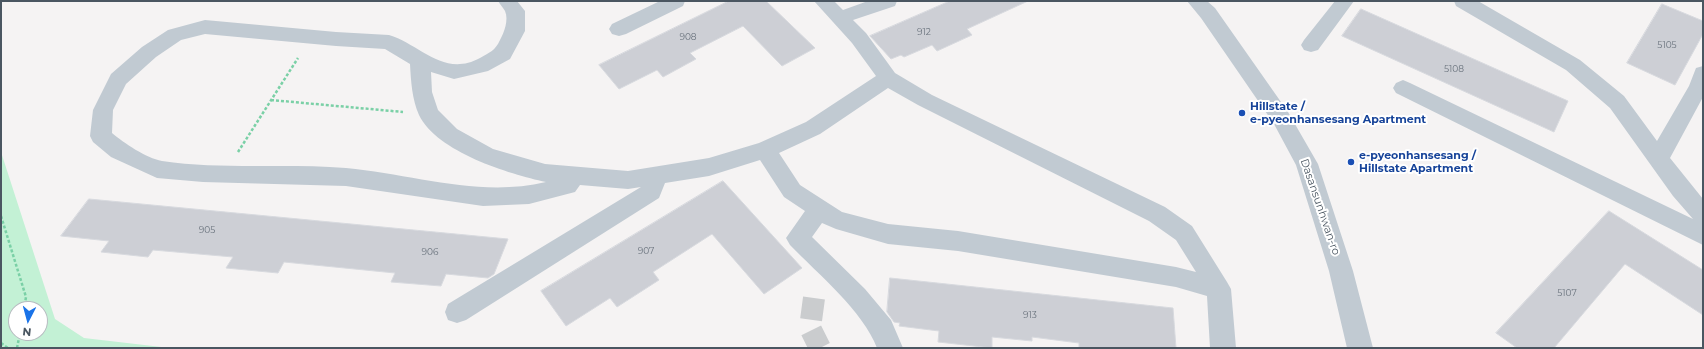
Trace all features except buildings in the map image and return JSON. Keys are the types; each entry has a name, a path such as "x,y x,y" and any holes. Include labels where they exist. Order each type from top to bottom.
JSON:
{"street":[{"path":"619,29 676,1"},
{"path":"823,1 859,38 888,78 926,100 1156,214 1184,233 1219,288 1224,348"},
{"path":"840,18 888,1"},
{"name":"Dasansunhwan-ro","path":"1196,1 1208,13 1281,118 1307,164 1341,271 1360,348"},
{"path":"1311,45 1345,1"},
{"path":"1463,1 1573,65 1617,102 1681,190 1703,215"},
{"path":"515,4 515,31 503,54 481,66 454,72 420,61 390,42 311,37 205,27 175,35 149,52 118,79 103,110 101,136 119,151 157,169 346,177 483,197 529,194 567,186 574,175"},
{"path":"420,61 422,92 429,114 449,135 486,156 545,173 628,180 709,167 765,150 813,128 888,78"},
{"path":"1658,159 1702,82"},
{"path":"1403,88 1703,234"},
{"path":"765,150 792,191 836,220 888,234 966,243 1176,277 1219,288"},
{"path":"457,312 652,192 656,175"},
{"path":"820,209 798,238 860,301 882,328 890,348"}],"path":[{"path":"225,173 311,37"},
{"path":"271,100 429,114"},
{"path":"1,216 26,298 25,301"},
{"path":"1,343 8,348"}],"green space":[{"path":"1,152 55,319 84,338 170,348 1,348"}],"tunnel":[{"path":"814,298 810,328 820,348"}],"place":[{"name":"Hillstate / e-pyeonhansesang Apartment","path":"1242,113"},
{"name":"e-pyeonhansesang / Hillstate Apartment","path":"1351,162"}]}
